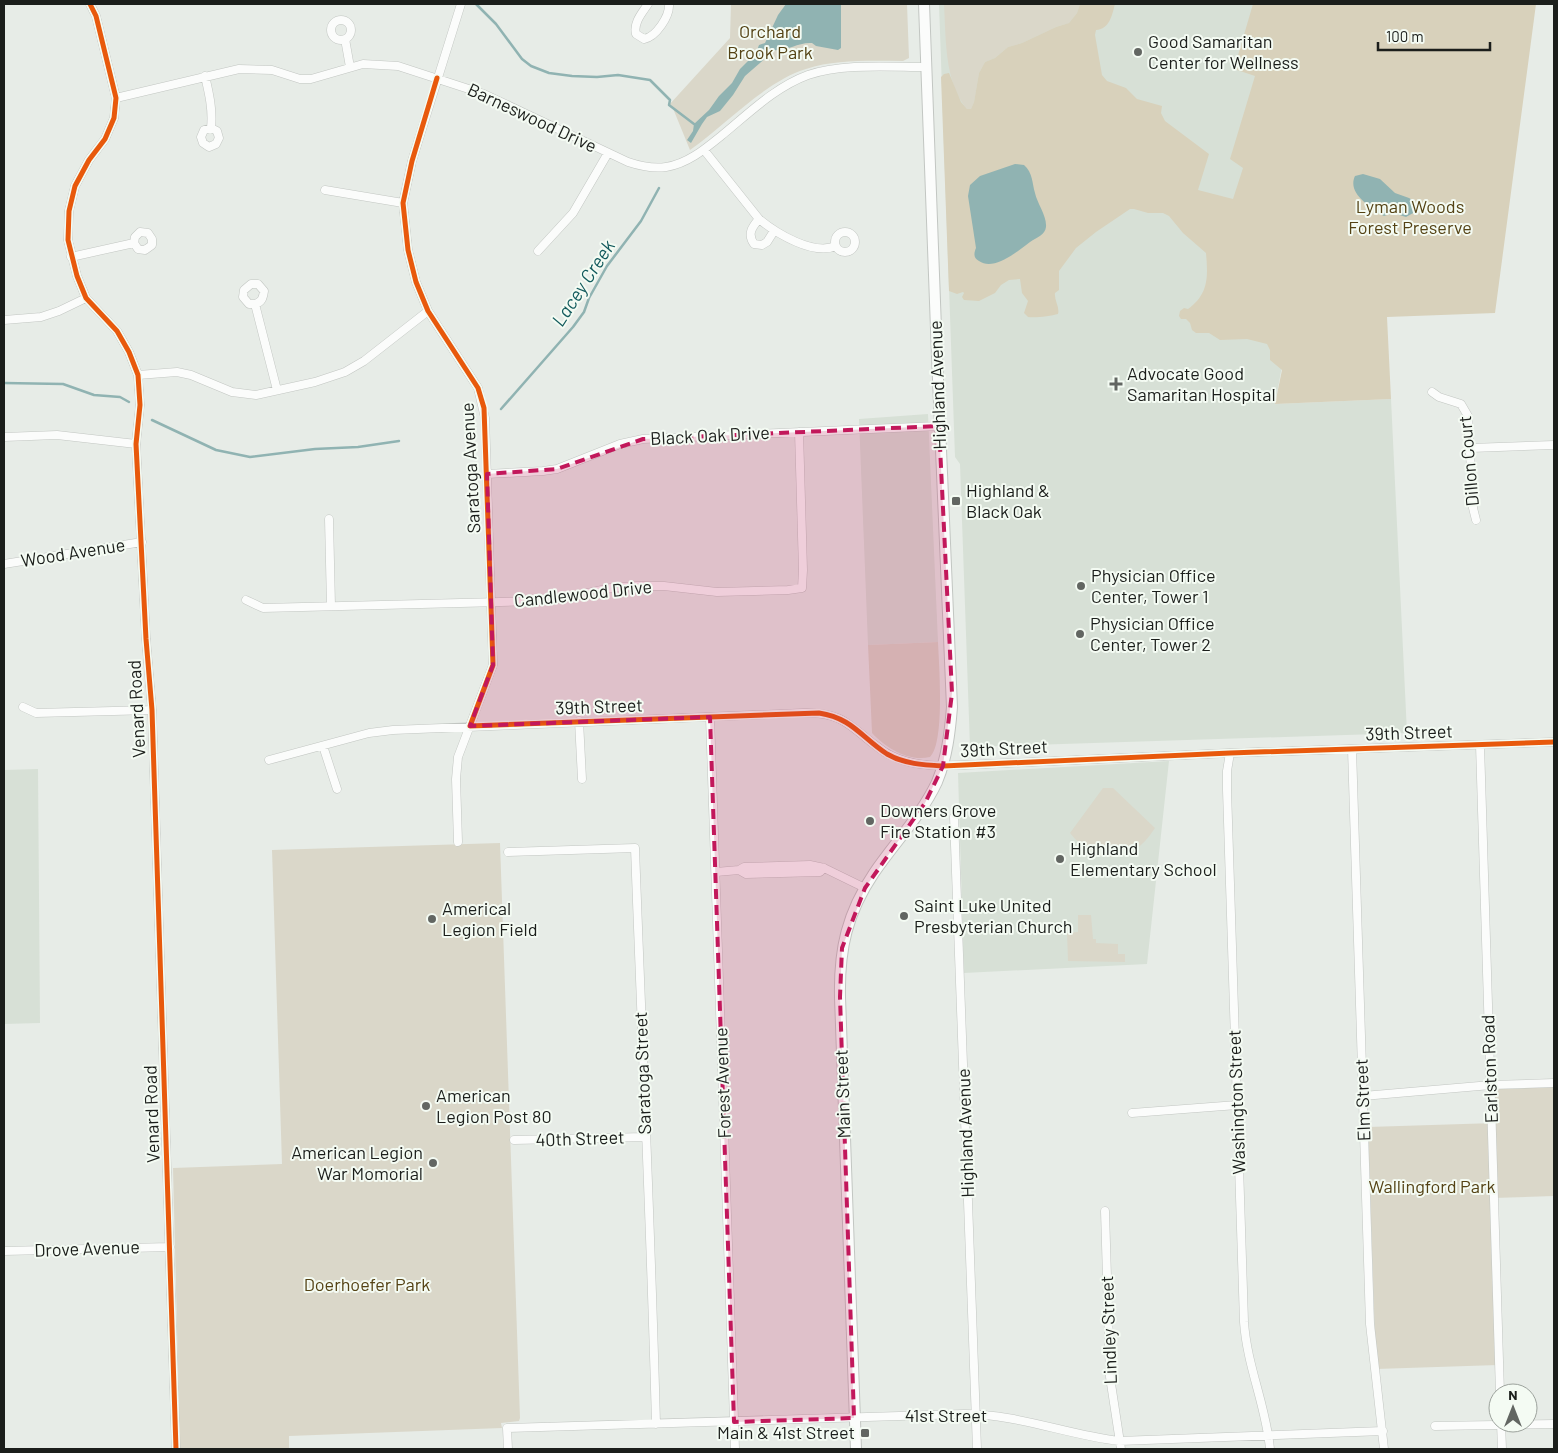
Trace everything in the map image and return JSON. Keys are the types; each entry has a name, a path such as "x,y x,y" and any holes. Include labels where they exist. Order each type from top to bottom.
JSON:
{"main road":[{"name":"Highland Avenue","path":"924,4 939,426 952,700 948,741 943,766"},
{"name":"Main Street","path":"856,1449 840,974 842,948 854,909 865,888 925,803 943,766"}],"street":[{"name":"Venard Road","path":"90,4 96,16 116,98 111,127 80,175 72,196 68,240 76,276 86,298 117,331 129,352 138,376 140,405 136,444 146,639 152,710 176,1449"},
{"name":"Saratoga Avenue","path":"458,842 456,766 459,753 493,664 485,418 478,388 428,311 416,282 409,259 403,203 412,161 436,78 461,4"},
{"path":"648,4 635,24 634,29 636,34 644,39 654,35 668,12 669,4"},
{"path":"344,39 350,67"},
{"name":"Barneswood Drive","path":"116,98 206,76 249,68 272,70 300,79 311,78 363,64 384,64 398,66 484,94 608,153 641,166 664,167 679,163 704,150 776,91 808,75 838,69 926,67"},
{"path":"206,76 212,109 211,128"},
{"path":"704,150 759,220 774,231 805,245 824,248 836,246"},
{"path":"538,251 573,214 608,153"},
{"path":"325,190 403,203"},
{"path":"759,220 750,235 754,244 762,245 768,242 774,231"},
{"path":"72,257 134,243"},
{"path":"4,320 40,317 59,311 86,298"},
{"path":"255,304 277,390"},
{"path":"138,376 177,372 191,375 232,392 256,395 315,382 332,377 371,357 428,311"},
{"name":"Dillon Court","path":"1432,392 1439,397 1461,404 1468,416 1473,508 1476,520"},
{"name":"Black Oak Drive","path":"487,474 556,469 620,444 643,439 939,426"},
{"name":"Candlewood Drive","path":"246,600 263,608 560,599 611,588 637,586 664,586 716,592 802,588 804,570 799,432"},
{"path":"4,437 56,435 136,444"},
{"path":"1470,448 1554,445"},
{"path":"328,520 331,606"},
{"name":"Wood Avenue","path":"4,564 142,542"},
{"path":"23,707 36,713 152,710"},
{"name":"39th Street","path":"269,760 380,732 579,721 803,713 831,714 852,726 889,755 921,765 943,766 1230,753 1554,742"},
{"name":"Forest Avenue","path":"710,716 735,1449"},
{"name":"39th Street","path":"579,721 582,779"},
{"name":"Earlston Road","path":"1480,745 1500,1383"},
{"path":"323,746 337,789"},
{"name":"Elm Street","path":"1352,749 1370,1324 1384,1449"},
{"name":"Washington Street","path":"1230,753 1227,771 1227,790 1244,1332 1269,1436 1270,1449"},
{"name":"Highland Avenue","path":"954,817 977,1449"},
{"name":"Saratoga Street","path":"508,852 634,848 656,1424"},
{"path":"716,872 739,870 744,867 810,865 824,868 865,888"},
{"path":"1363,1096 1490,1085 1554,1083"},
{"path":"1132,1113 1237,1105"},
{"name":"40th Street","path":"514,1140 645,1137"},
{"name":"Lindley Street","path":"1105,1211 1110,1377 1120,1445"},
{"name":"Drove Avenue","path":"4,1251 170,1247"},
{"name":"41st Street","path":"508,1449 508,1428 976,1414 994,1416 1097,1438 1120,1445 1383,1431"},
{"path":"1435,1426 1488,1424"},
{"path":"1538,1424 1554,1424"},
{"path":"1501,1433 1502,1449"}],"highlighted area":[{"path":"939,426 952,693 943,766 925,803 865,888 842,948 840,997 854,1418 734,1422 710,717 470,726 493,665 487,474 557,469 643,439"}],"shaded area":[{"name":"Advocate Good Samaritan Hospital","path":"939,4 1349,4 1275,404 1391,399 1407,733 970,747 960,464 955,457"},
{"path":"928,414 938,642 868,645 859,419"},
{"name":"Highland Elementary School","path":"1169,761 1147,964 964,973 958,773"},
{"path":"38,769 40,1023 4,1024 4,770"}],"green space":[{"name":"Orchard Brook Park","path":"731,4 907,4 909,58 903,61 854,61 830,64 806,69 791,75 761,93 690,150 672,106 669,105 730,38"},
{"path":"944,4 1080,4 1077,13 1069,23 1008,47 995,58 985,62 979,73 974,102 971,109 967,109 959,98 950,73 946,45"},
{"name":"Lyman Woods Forest Preserve","path":"1080,4 1115,4 1110,21 1101,29 1096,30 1095,35 1102,75 1107,81 1126,88 1137,99 1162,106 1161,113 1165,121 1209,154 1198,190 1233,199 1243,168 1230,159 1255,76 1234,69 1253,4 1536,4 1495,313 1387,317 1391,399 1275,404 1282,370 1270,360 1270,350 1267,344 1247,339 1220,340 1209,333 1196,333 1192,330 1190,323 1186,319 1181,319 1179,316 1180,311 1184,308 1188,309 1195,303 1206,284 1206,253 1183,233 1169,216 1163,213 1148,213 1130,209 1076,248 1059,271 1059,290 1055,293 1058,314 1028,317 1024,313 1028,301 1022,293 1020,279 1009,280 1001,285 995,293 979,301 964,300 962,297 963,292 957,294 949,291 941,77 949,73 961,102 967,109 971,109 979,73 985,62 995,58 1008,47 1069,23 1077,13"},
{"path":"938,642 940,703 938,736 935,749 930,757 906,756 891,749 872,733 868,645"},
{"path":"1103,788 1113,788 1155,828 1136,849 1125,855 1114,857 1091,852 1070,833"},
{"name":"Doerhoefer Park","path":"500,843 519,1421 501,1423 502,1428 289,1436 289,1449 180,1449 173,1168 282,1164 272,850"},
{"path":"1078,915 1091,915 1093,939 1096,939 1096,943 1118,944 1118,954 1125,954 1125,962 1068,961 1067,933 1078,932"},
{"name":"Wallingford Park","path":"1554,1087 1554,1196 1493,1198 1498,1365 1376,1369 1368,1127 1495,1123 1494,1089"}],"water":[{"path":"786,4 841,4 841,48 838,50 807,43 782,50 772,50 768,56 745,76 720,111 707,117 691,143 687,140 693,131 694,124 732,83 740,69 756,53 759,45 765,43 778,15"},
{"path":"1015,164 1024,165 1029,171 1036,197 1045,218 1046,227 1040,236 1006,259 992,264 985,264 977,260 974,255 976,248 968,196 970,185 980,176"},
{"path":"1363,174 1380,179 1395,193 1414,201 1415,212 1406,217 1393,213 1384,216 1370,207 1360,198 1354,188 1355,176"}],"waterway":[{"path":"476,4 496,24 522,59 531,66 549,73 572,76 597,77 618,75 650,80 670,100 669,105 694,124"},
{"name":"Lacey Creek","path":"501,409 584,312 589,298 607,266 641,221 659,188"},
{"name":"Lacey Creek","path":"4,383 63,384 94,395 120,397 129,402"},
{"name":"Lacey Creek","path":"152,420 216,450 250,457 315,449 358,447 399,441"}],"cycle path":[{"path":"90,4 96,16 116,98 114,118 105,139 89,160 75,186 69,211 68,240 77,276 86,298 117,331 129,352 138,375 140,405 136,444 146,639 152,710 176,1449"},
{"path":"437,78 412,161 403,203 408,250 416,282 428,311 478,388 484,408 493,665 470,726 819,713 840,719 856,729 878,748 900,760 943,766 1230,753 1554,742"}],"place":[{"name":"Good Samaritan Center for Wellness","path":"1138,52"},
{"name":"Advocate Good Samaritan Hospital","path":"1116,384"},
{"name":"Highland & Black Oak","path":"956,501"},
{"name":"Physician Office Center, Tower 1","path":"1081,586"},
{"name":"Physician Office Center, Tower 2","path":"1080,634"},
{"name":"Downers Grove Fire Station #3","path":"870,821"},
{"name":"Highland Elementary School","path":"1060,859"},
{"name":"Saint Luke United Presbyterian Church","path":"904,916"},
{"name":"Americal Legion Field","path":"432,919"},
{"name":"American Legion Post 80","path":"426,1106"},
{"name":"American Legion War Momorial","path":"433,1163"},
{"name":"Main & 41st Street","path":"865,1433"}]}
